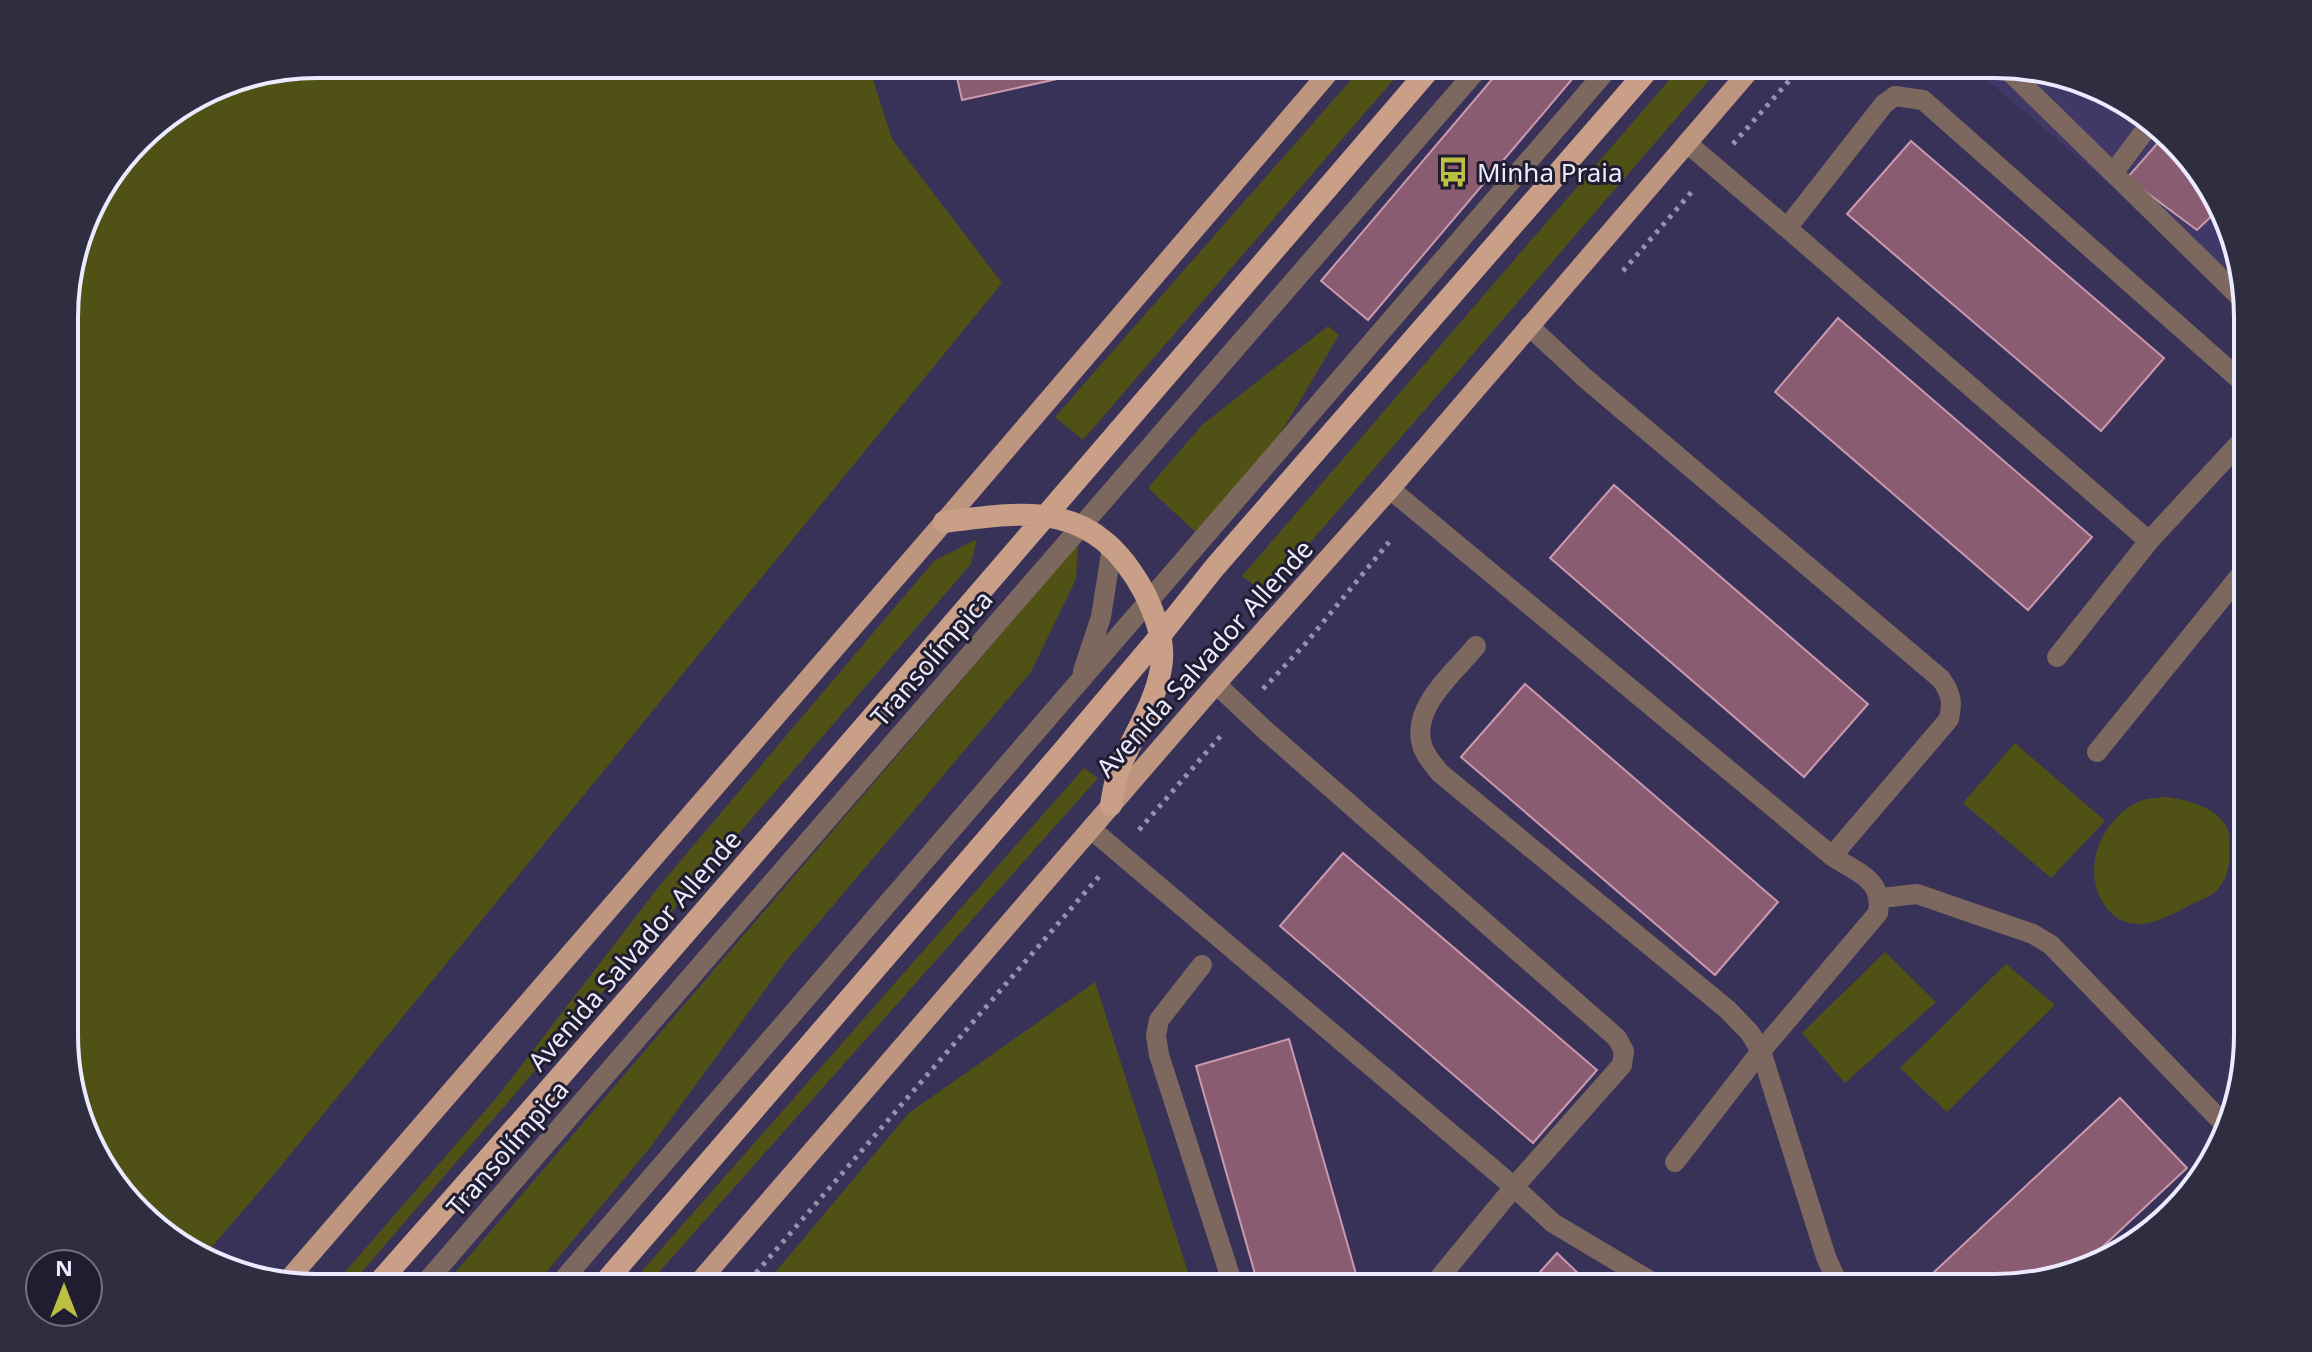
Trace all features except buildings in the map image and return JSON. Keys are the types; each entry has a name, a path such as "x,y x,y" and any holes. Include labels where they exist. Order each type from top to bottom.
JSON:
{"highway":[{"name":"Avenida Salvador Allende","path":"386,1274 549,1091 1422,78"},
{"name":"Avenida Salvador Allende","path":"612,1274 1160,636 1215,567 1641,78"},
{"path":"944,522 1024,513 1047,515 1081,526 1101,537 1130,567 1149,602 1160,636 1162,665 1153,700 1118,771 1111,805"}],"main road":[{"name":"Avenida Salvador Allende","path":"294,1273 1324,78"},
{"name":"Avenida Salvador Allende","path":"706,1274 1216,684 1390,489 1743,78"}],"lane":[{"name":"Transolímpica","path":"433,1274 1470,78"},
{"path":"568,1274 1600,78"},
{"path":"2018,79 2231,289"},
{"path":"1787,228 1884,104 1895,96 1923,100 2233,374"},
{"path":"2113,173 2145,131"},
{"path":"1687,143 2149,541"},
{"path":"1529,326 1585,378 1941,679 1950,691 1953,704 1949,719 1832,856"},
{"path":"2057,657 2149,541 2233,450"},
{"path":"1390,489 1832,856 1876,885 1881,898 1878,913 1761,1051 1675,1162"},
{"path":"1079,683 1101,617 1112,547"},
{"path":"2097,752 2233,584"},
{"path":"1476,646 1425,712 1421,741 1428,758 1440,773 1728,1010 1750,1033 1761,1051 1833,1273"},
{"path":"1216,684 1617,1038 1624,1051 1622,1065 1514,1187 1443,1273"},
{"path":"1091,829 1553,1223 1637,1273"},
{"path":"1881,898 1917,894 2033,934 2051,945 2219,1118"},
{"path":"1202,965 1159,1020 1156,1035 1159,1055 1229,1273"}],"path":[{"path":"1615,280 1792,78"},
{"path":"755,1274 1243,710 1306,643 1415,510"}],"shaded area":[{"path":"872,78 892,139 1002,283 211,1248 198,1242 148,1204 118,1168 96,1126 80,1066 78,317 86,255 110,198 137,159 184,118 226,96 286,80"},
{"path":"1353,78 1395,78 1083,440 1055,417"},
{"path":"1671,78 1711,78 1266,594 1242,576"},
{"path":"1984,78 2026,80 2086,96 2114,110 2153,137 2194,184 2209,211 2221,240 2231,288"},
{"path":"1328,326 1339,335 1264,461 1202,538 1148,488 1202,425"},
{"path":"977,539 971,564 360,1274 343,1274 497,1097 660,885 934,561"},
{"path":"1078,544 1076,579 1031,672 786,961 649,1149 545,1274 454,1274"},
{"path":"2015,743 2105,821 2051,878 1963,803"},
{"path":"1084,768 1098,778 658,1274 639,1274"},
{"path":"2167,797 2202,806 2224,823 2229,838 2226,875 2213,894 2156,921 2132,924 2111,913 2102,901 2094,872 2096,856 2100,842 2118,816 2143,800"},
{"path":"1885,952 1936,1002 1845,1083 1802,1033"},
{"path":"2006,964 2055,1005 1947,1112 1900,1068"},
{"path":"1095,982 1188,1273 774,1274 909,1113"}],"place":[{"name":"Minha Praia","path":"1453,172"}]}
